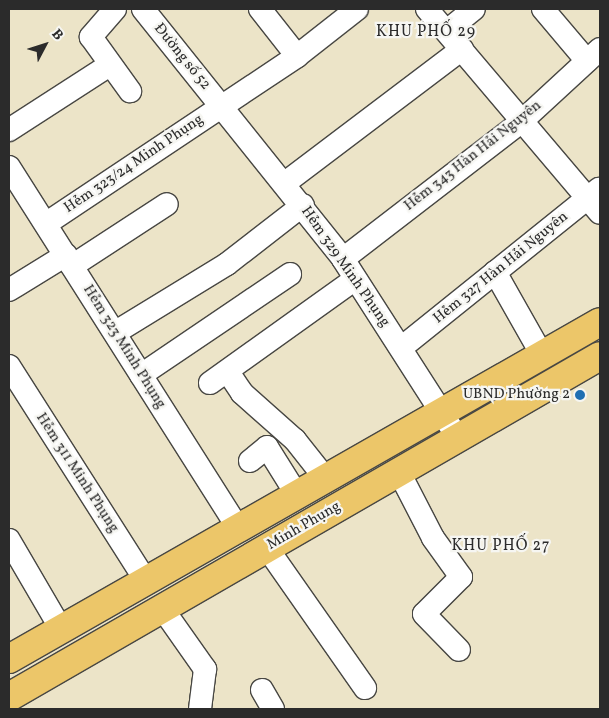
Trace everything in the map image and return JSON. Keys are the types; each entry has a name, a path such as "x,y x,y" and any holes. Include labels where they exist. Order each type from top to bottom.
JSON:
{"main road":[{"name":"Minh Phụng","path":"9,659 600,322"},
{"name":"Minh Phụng","path":"9,697 600,356"}],"street":[{"path":"115,9 91,37 108,66 130,91"},
{"path":"260,9 297,56"},
{"name":"Hẻm 323/24 Minh Phụng","path":"47,223 221,104 297,56 357,9"},
{"path":"427,9 448,30 522,121 597,199"},
{"path":"448,30 474,9"},
{"path":"543,9 594,55"},
{"name":"Đường số 52","path":"150,11 221,104"},
{"path":"285,183 462,49"},
{"name":"Hẻm 343 Hàn Hải Nguyên","path":"343,258 522,121 594,55"},
{"path":"9,130 108,66"},
{"name":"Hẻm 329 Minh Phụng","path":"221,104 303,205 343,258 458,438"},
{"name":"Hẻm 323 Minh Phụng","path":"9,167 47,223 238,528"},
{"name":"Hẻm 327 Hàn Hải Nguyên","path":"401,348 495,272 597,199"},
{"path":"9,290 69,260 167,204"},
{"path":"116,332 227,264 303,205"},
{"path":"495,272 542,355"},
{"path":"141,375 290,274"},
{"path":"325,478 295,440 242,393 219,377 355,279"},
{"name":"Hẻm 311 Minh Phụng","path":"9,366 146,581"},
{"path":"250,461 267,448 297,495"},
{"path":"399,472 433,538 461,577 424,614 459,650"},
{"path":"9,540 62,629"},
{"path":"267,548 364,688"},
{"path":"162,608 204,670 200,709"}],"place":[{"name":"UBND Phường 2","path":"580,395"}],"district":[{"name":"KHU PHỐ 29","path":"426,32"},
{"name":"KHU PHỐ 27","path":"501,546"}]}
